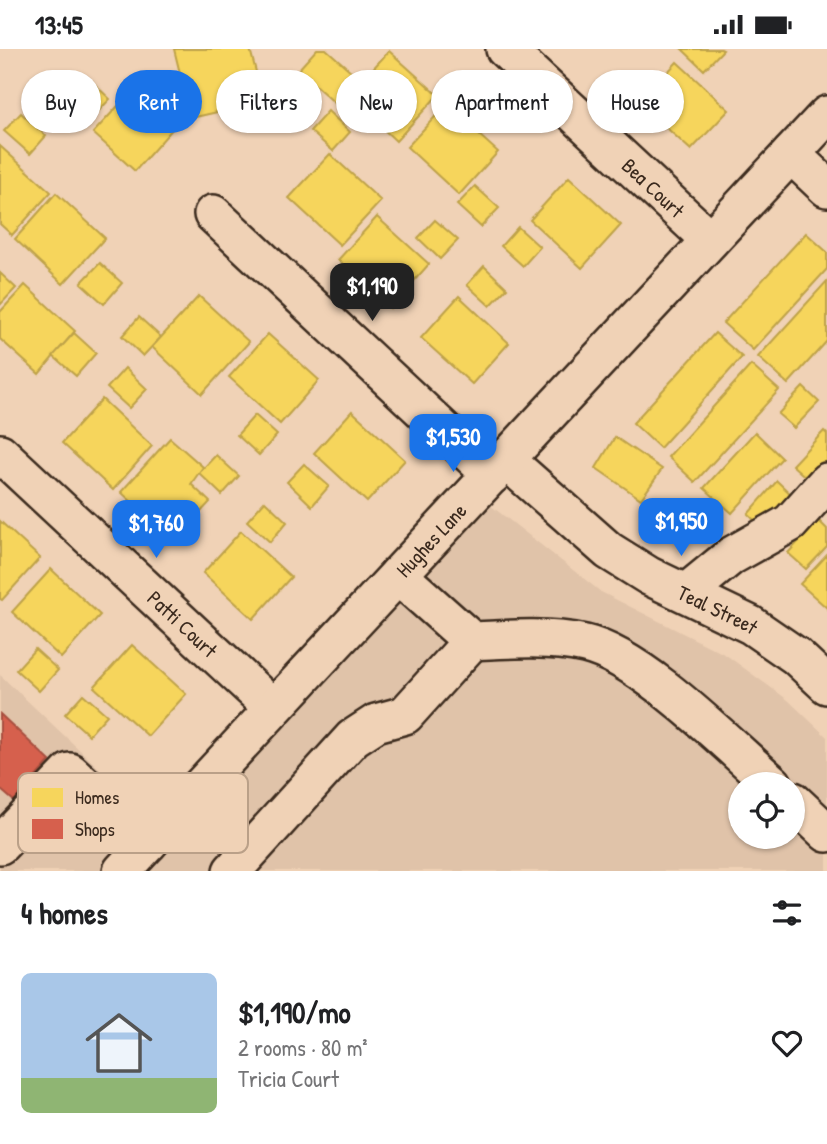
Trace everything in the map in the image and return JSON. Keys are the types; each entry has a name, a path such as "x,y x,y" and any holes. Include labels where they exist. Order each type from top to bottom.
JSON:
{"street":[{"name":"Bea Court","path":"505,49 710,240"},
{"name":"Hughes Lane","path":"213,773 827,115"},
{"path":"791,154 827,188"},
{"name":"Teal Street","path":"213,215 499,467 609,551 649,576 751,625 796,656 827,685"},
{"name":"Patti Court","path":"0,453 273,708"},
{"path":"687,592 731,556 790,523 827,482"},
{"path":"398,575 472,641 536,640 586,644 634,665 759,772"},
{"path":"232,871 353,738 376,723 405,715 472,641"},
{"path":"805,812 827,833"},
{"path":"0,845 18,826"},
{"name":"Hughes Lane","path":"121,871 138,853"}],"shaded area":[{"path":"490,505 601,592 726,655 788,700 827,737 827,871 0,871 0,675 104,773 18,773 18,853 248,853 248,773 233,773"}],"building: Homes":[{"path":"174,49 250,49 256,70 216,70 216,112 202,116 202,70 179,70"},
{"path":"317,49 326,49 350,70 336,70 336,104 322,92 322,70 298,70"},
{"path":"682,49 721,49 723,50 704,70"},
{"path":"389,51 410,70 372,70"},
{"path":"677,62 729,110 691,150 672,133 684,133 684,70 670,70"},
{"path":"417,76 431,89 431,103 417,118"},
{"path":"101,90 110,99 101,108"},
{"path":"115,109 115,133 169,133 135,171 93,133 101,133 101,124"},
{"path":"328,111 336,119 336,133 349,133 333,151 312,133 322,133 322,118"},
{"path":"21,113 21,133 43,133 46,136 30,154 4,131"},
{"path":"431,121 431,133 477,133 498,152 459,195 407,147"},
{"path":"387,133 403,133 396,141"},
{"path":"0,146 51,192 12,235 0,224"},
{"path":"330,154 381,201 340,245 289,198"},
{"path":"569,177 621,225 582,268 530,220"},
{"path":"475,186 499,208 481,227 457,205"},
{"path":"56,193 105,238 63,284 15,239"},
{"path":"377,217 429,264 390,308 338,260"},
{"path":"435,220 458,240 440,259 418,238"},
{"path":"518,227 540,247 523,266 501,246"},
{"path":"806,233 827,252 827,269 753,350 723,323"},
{"path":"100,263 122,283 104,304 81,283"},
{"path":"484,266 507,288 490,306 467,285"},
{"path":"0,273 16,288 0,305"},
{"path":"827,281 827,341 788,384 758,357"},
{"path":"25,285 75,331 39,374 0,339 0,312"},
{"path":"199,296 249,342 202,394 152,347"},
{"path":"459,296 509,343 472,384 421,338"},
{"path":"139,317 161,337 143,356 122,336"},
{"path":"74,333 96,353 76,376 53,356"},
{"path":"715,333 742,357 660,448 633,423"},
{"path":"268,334 319,380 280,424 229,377"},
{"path":"751,365 779,390 695,482 668,457"},
{"path":"125,368 147,389 129,408 107,388"},
{"path":"803,387 819,402 794,428 778,414"},
{"path":"102,399 152,446 113,490 62,443"},
{"path":"352,411 405,460 367,502 314,453"},
{"path":"255,415 277,435 259,455 237,435"},
{"path":"824,431 827,434 827,462 810,481 792,465"},
{"path":"755,432 782,458 732,513 704,488"},
{"path":"615,437 662,469 641,499 596,468"},
{"path":"170,438 203,467 191,484 210,502 174,541 121,492"},
{"path":"216,455 239,476 222,495 199,473"},
{"path":"304,464 329,486 312,506 287,482"},
{"path":"777,481 795,498 765,531 748,514"},
{"path":"265,501 287,522 270,542 247,521"},
{"path":"818,520 827,529 827,547 806,569 788,553"},
{"path":"0,521 40,558 2,600 0,599"},
{"path":"241,531 291,577 253,619 203,573"},
{"path":"827,555 827,608 800,584"},
{"path":"51,569 100,615 61,658 12,612"},
{"path":"132,645 186,694 148,736 94,687"},
{"path":"35,649 58,670 39,691 16,670"},
{"path":"83,694 107,715 89,735 65,714"}],"building: Shops":[{"path":"0,714 50,761 39,773 18,773 18,797 14,801 0,789"}]}
